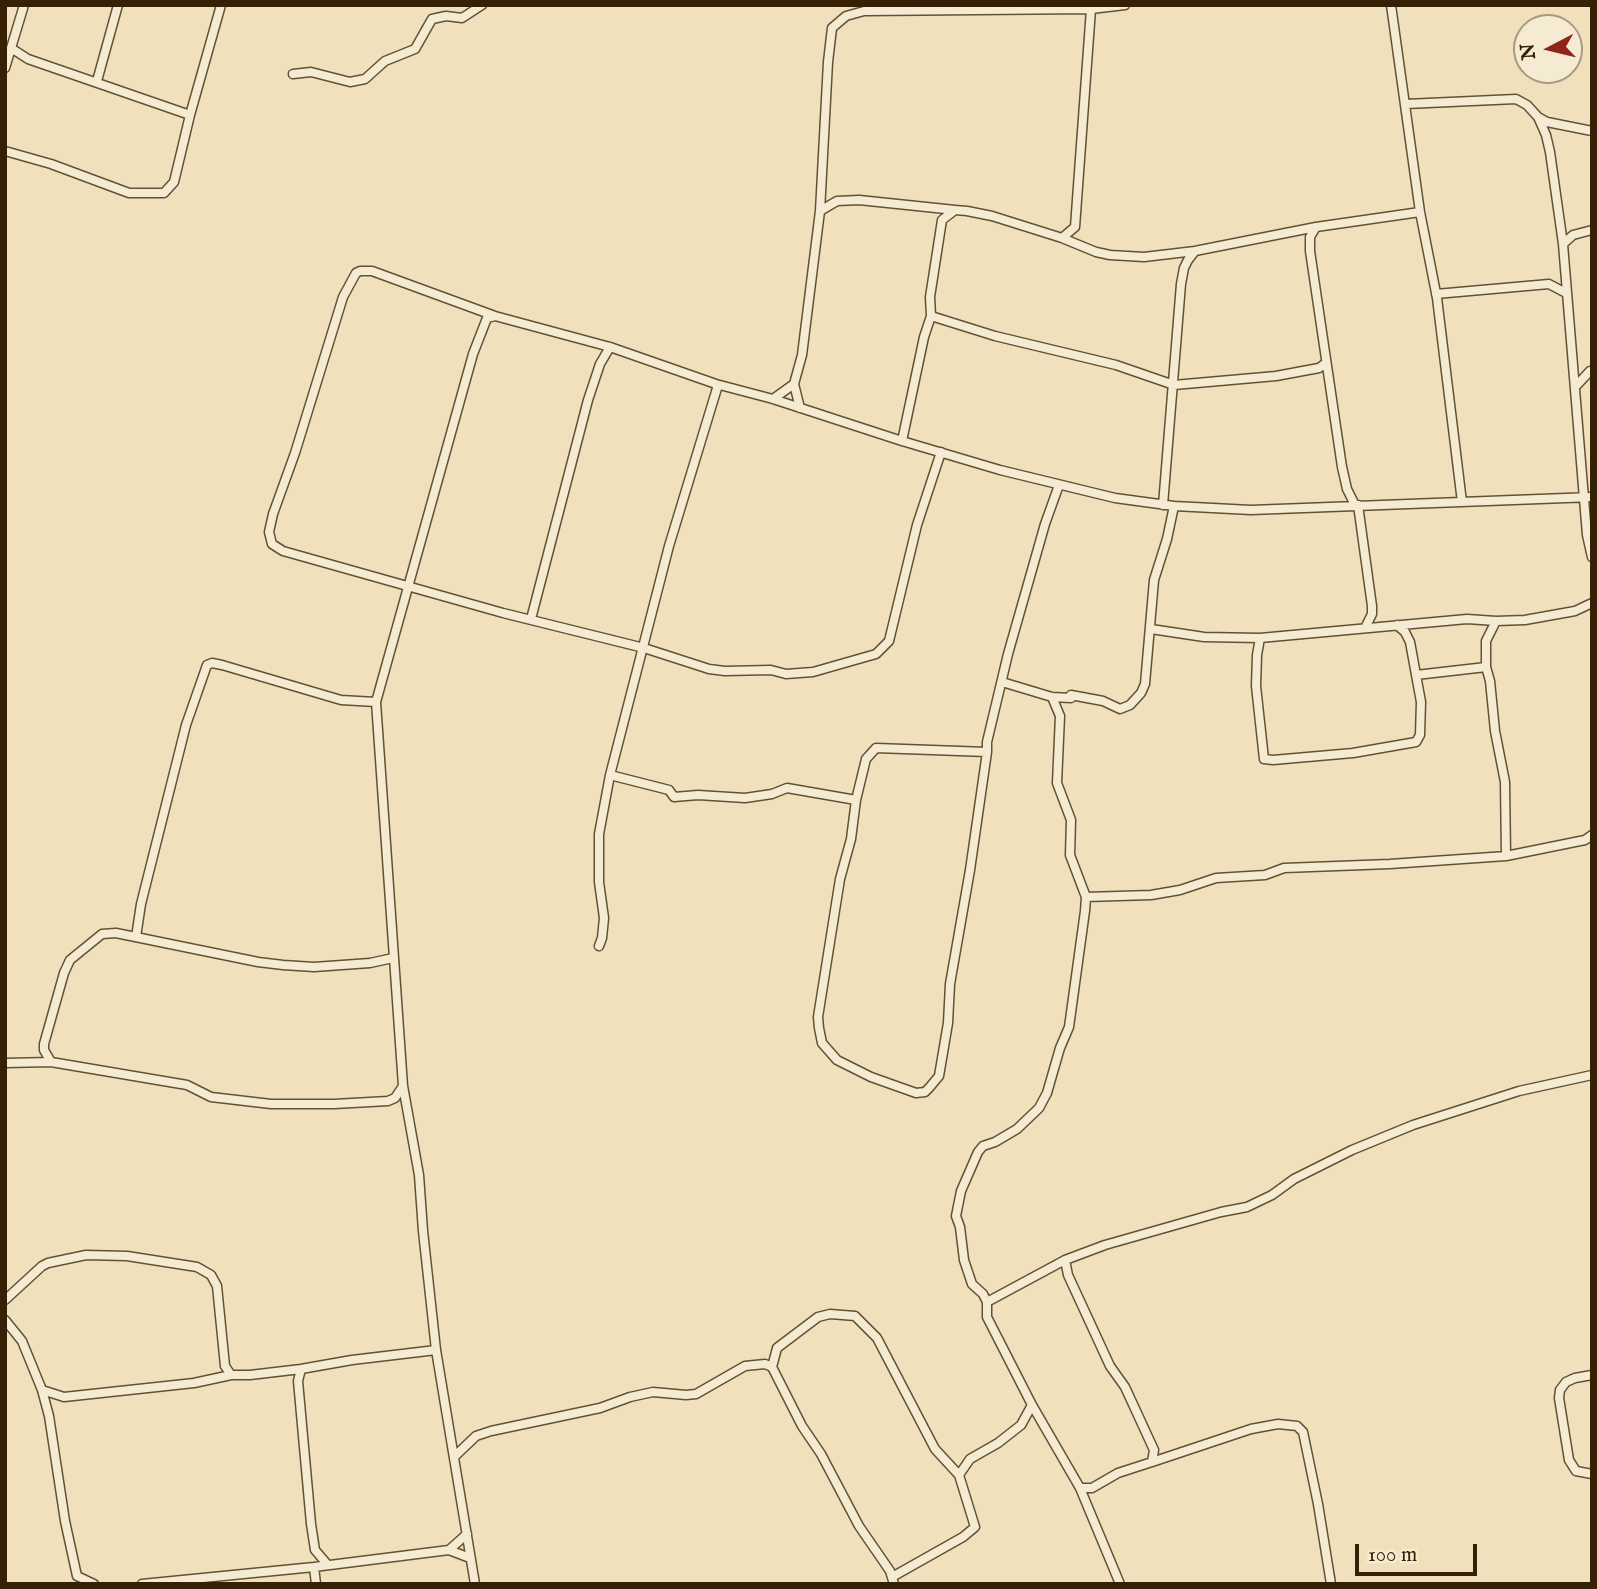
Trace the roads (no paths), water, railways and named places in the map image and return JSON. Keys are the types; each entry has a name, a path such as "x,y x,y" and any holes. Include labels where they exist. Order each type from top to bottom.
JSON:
{"street":[{"path":"6,63 24,5"},
{"path":"97,81 118,5"},
{"path":"5,151 51,164 129,193 160,195 174,182 221,5"},
{"path":"293,74 311,72 358,82 371,75 385,61 415,49 432,19 446,16 463,18 482,5"},
{"path":"800,408 794,384 802,355 820,211 832,28 846,16 864,11 1049,6 1091,9 1125,5"},
{"path":"1391,5 1420,212 1436,294 1462,502"},
{"path":"1081,246 1075,227 1091,9"},
{"path":"11,48 19,55 190,115"},
{"path":"6,63 19,55"},
{"path":"1406,104 1516,99 1547,122 1592,131"},
{"path":"1538,117 1550,152 1563,244 1589,497 1587,535 1592,557"},
{"path":"821,190 837,201"},
{"path":"820,211 837,201 859,200 955,210 992,216 1110,255 1144,257 1195,251 1315,227 1420,212"},
{"path":"902,441 931,316 930,297 942,220 936,208"},
{"path":"942,220 955,210"},
{"path":"1062,237 1075,227"},
{"path":"1315,227 1310,237 1310,251 1322,365 1328,374 1343,476 1357,505 1372,614 1382,626"},
{"path":"1563,244 1573,235 1592,230"},
{"path":"1163,505 1184,268 1195,251"},
{"path":"941,452 917,525 889,641 876,654 813,672 786,674 771,670 709,669 644,648 283,551 269,539 273,514 344,297 356,273 372,271 495,316 610,347 902,441 1115,498 1174,506 1251,510 1589,497"},
{"path":"1436,294 1549,284 1566,293"},
{"path":"475,1584 436,1350 419,1175 403,1086 376,702 473,354 487,318 495,316"},
{"path":"931,316 995,336 1116,365 1174,384 1276,376 1322,365"},
{"path":"531,619 589,400 600,364 610,347"},
{"path":"1574,361 1591,371 1576,386"},
{"path":"599,946 604,918 599,882 599,834 610,775 669,546 719,384"},
{"path":"773,400 794,384"},
{"path":"987,752 876,748 866,759 856,800 851,839 840,879 818,1017 822,1043 837,1060 900,1089 916,1093 925,1092 939,1076 948,1023 950,984 987,752 987,742 1045,524 1059,485"},
{"path":"1002,681 1052,697 1070,698 1071,695 1103,701 1120,709 1130,705 1145,684 1154,580 1174,506"},
{"path":"1151,629 1204,637 1261,638 1467,619 1525,620 1575,611 1592,603"},
{"path":"1365,628 1372,614"},
{"path":"1496,621 1486,641 1486,667 1505,782 1506,856"},
{"path":"1410,642 1419,623"},
{"path":"1261,638 1257,655 1256,686 1264,758 1267,760 1353,753 1416,742 1420,735 1421,702 1410,642 1405,632 1397,625"},
{"path":"136,937 147,879 186,726 207,665 222,665 341,700 376,702"},
{"path":"1416,675 1486,667"},
{"path":"1052,697 1060,716 1057,783 1071,820 1070,855 1086,897 1069,1027 1047,1093 1038,1108 1017,1129 983,1146 978,1152 961,1191 956,1216 965,1264 972,1284 983,1294 987,1302 988,1317 1032,1405 1080,1489 1120,1584"},
{"path":"610,775 669,790 674,797 698,795 745,798 772,794 787,788 856,800"},
{"path":"1086,897 1151,895 1180,890 1216,878 1265,875 1284,868 1506,856 1585,840 1592,835"},
{"path":"51,1062 44,1051 44,1044 64,973 71,960 102,934 116,933 283,965 314,967 393,958"},
{"path":"5,1063 51,1062 187,1085 211,1097 271,1104 388,1101 395,1098 403,1086"},
{"path":"987,1302 1065,1260 1105,1245 1247,1207 1272,1195 1294,1179 1413,1125 1519,1091 1592,1075"},
{"path":"5,1300 42,1266 86,1255 127,1256 197,1267 211,1275 217,1286 225,1366 231,1375"},
{"path":"1065,1260 1068,1275 1110,1366 1125,1387 1153,1446 1152,1462"},
{"path":"455,1456 476,1436 491,1431 600,1408 653,1392 696,1394 745,1366 765,1364 772,1367 802,1426 821,1454 859,1526 890,1571 893,1581 975,1527 959,1475 935,1449 909,1404 877,1338 856,1316 830,1314 818,1317 777,1348 772,1367"},
{"path":"5,1320 22,1341 42,1390 49,1416 77,1580 94,1584"},
{"path":"42,1390 64,1397 77,1396 436,1350"},
{"path":"301,1369 298,1381 311,1524 317,1553 327,1564"},
{"path":"1592,1375 1566,1382 1560,1390 1559,1398 1569,1460 1576,1471 1592,1474"},
{"path":"959,1475 970,1459 998,1443 1021,1425 1032,1405"},
{"path":"1080,1489 1092,1488 1118,1473 1251,1429 1278,1424 1297,1426 1303,1432 1331,1584"},
{"path":"449,1550 467,1534"},
{"path":"142,1584 311,1568 449,1550 470,1558"},
{"path":"316,1584 311,1568 317,1553"}]}
